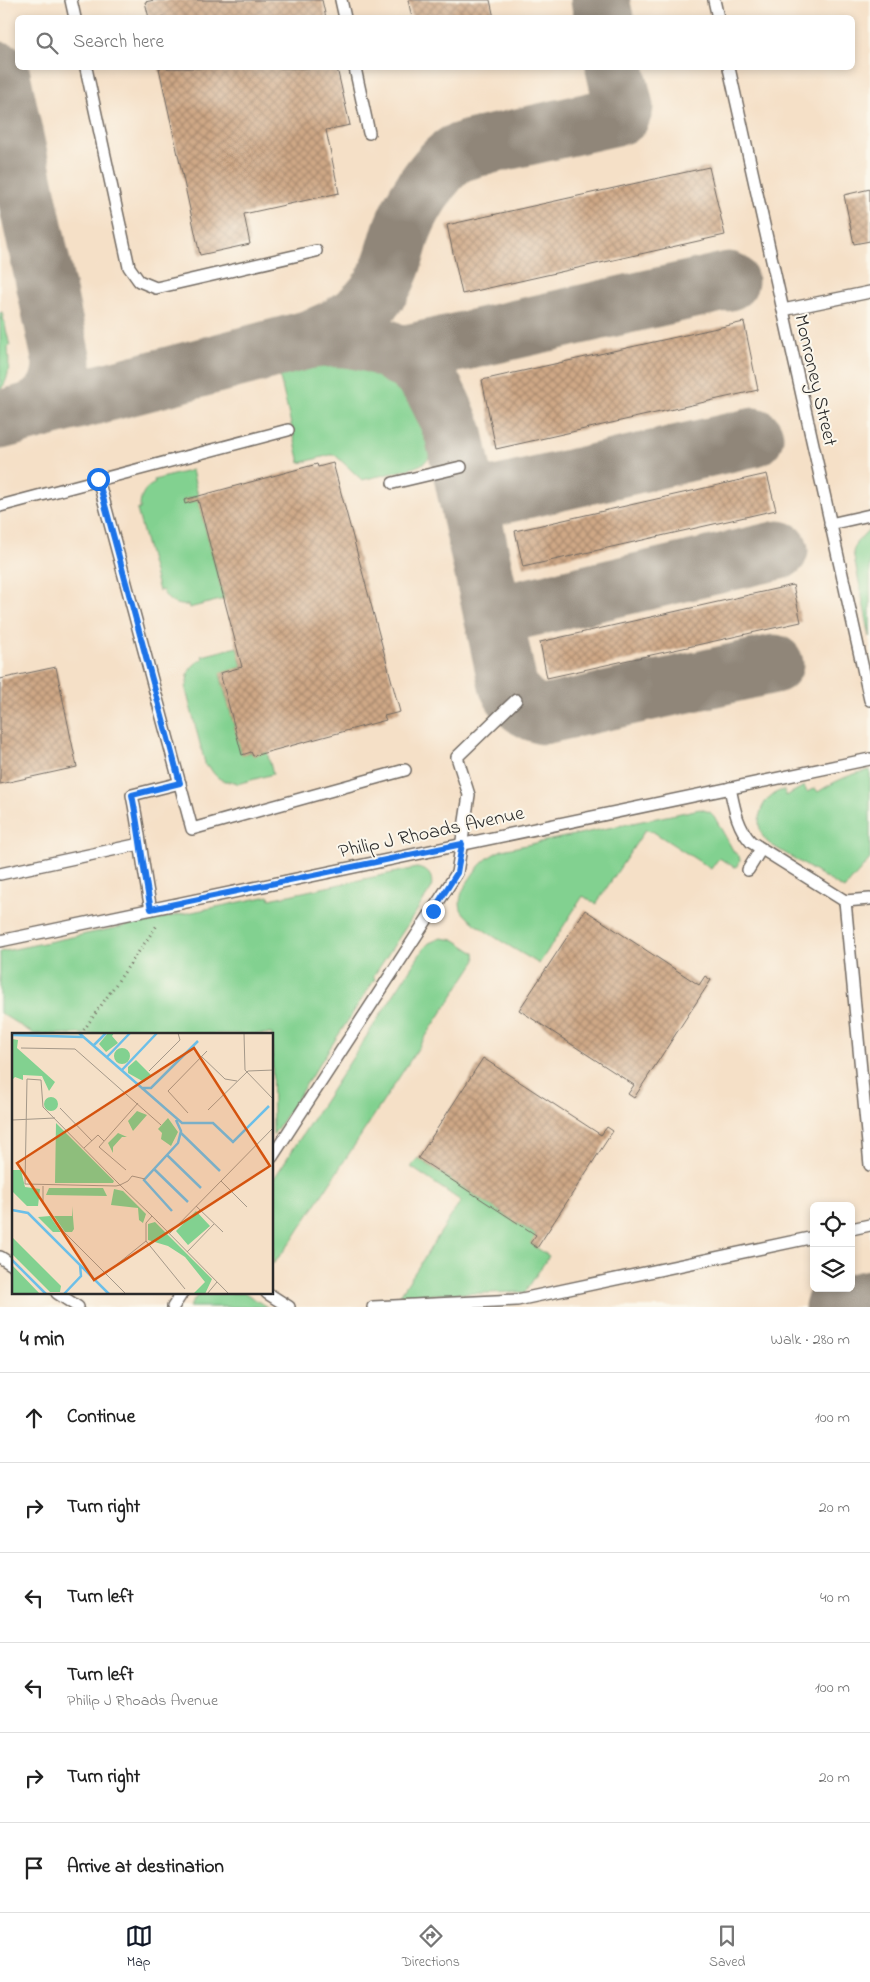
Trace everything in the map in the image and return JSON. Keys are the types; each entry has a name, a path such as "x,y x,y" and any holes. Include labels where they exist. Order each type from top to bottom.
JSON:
{"lane":[{"path":"71,0 74,15"},
{"path":"341,0 344,15"},
{"path":"714,0 717,15"},
{"path":"86,70 129,267 139,281 156,288 316,251"},
{"path":"355,70 369,133"},
{"name":"Monroney Street","path":"729,70 870,700"},
{"path":"783,310 870,292"},
{"path":"0,506 288,430"},
{"path":"393,483 461,467"},
{"path":"98,479 192,829 405,770"},
{"path":"830,524 870,515"},
{"path":"274,1154 457,873 469,795 457,757 516,700"},
{"name":"Philip J Rhoads Avenue","path":"0,941 870,759"},
{"path":"151,909 132,795 180,783"},
{"path":"730,788 743,833 750,842 846,902 870,899"},
{"path":"0,874 140,844"},
{"path":"748,870 761,849"},
{"path":"846,902 870,1165"},
{"path":"855,1228 870,1225"},
{"path":"373,1307 517,1300 810,1238"},
{"path":"0,1257 12,1265"},
{"path":"58,1294 78,1307"},
{"path":"173,1307 181,1294"},
{"path":"269,1294 289,1307"}],"path":[{"path":"82,1033 171,905"}],"green space":[{"path":"2,312 10,346 8,347 8,375 0,390 0,313"},
{"path":"331,359 357,361 375,366 391,375 402,385 422,411 429,425 433,439 432,451 425,462 404,470 362,480 335,455 300,463 279,373 316,365 316,363"},
{"path":"192,470 198,496 184,500 185,503 198,500 224,599 189,608 188,605 179,605 172,602 162,590 159,591 137,510 140,509 143,493 155,483 154,480"},
{"path":"870,530 870,637 853,552 856,543"},
{"path":"237,647 242,667 220,674 242,754 251,752 253,755 267,752 273,774 237,784 236,782 227,782 220,779 209,766 206,767 185,686 187,685 190,669 203,659 202,656"},
{"path":"870,770 870,859 844,889 770,844 764,838 760,830 760,813 768,798 775,793 784,790 786,796 804,786 807,792 815,788 818,792 843,778"},
{"path":"700,809 710,812 714,816 734,852 739,856 738,866 734,867 719,858 711,869 652,831 645,830 596,904 583,896 539,964 484,930 465,915 461,909 460,901 462,894 472,875 487,859 502,850"},
{"path":"416,868 427,872 432,880 431,889 373,977 375,979 274,1133 274,1033 32,1033 0,1013 0,952 269,896 270,899"},
{"path":"441,938 455,940 475,953 476,960 291,1242 274,1263 274,1178 429,943"},
{"path":"418,1158 536,1235 531,1244 549,1256 525,1292 400,1295 461,1201 411,1167"},
{"path":"198,1294 247,1294 267,1307 189,1307"}],"building":[{"path":"154,0 322,0 325,15 148,15 145,2"},
{"path":"408,0 490,0 493,15 411,15"},
{"path":"159,70 337,70 350,125 326,130 339,193 244,214 250,244 200,255"},
{"path":"709,167 725,235 462,294 447,225"},
{"path":"870,189 870,241 854,244 844,195"},
{"path":"744,322 758,390 496,449 482,380"},
{"path":"333,463 400,712 384,716 386,720 253,756 251,752 242,755 220,673 242,667 198,500 185,504 184,500 317,464 318,467"},
{"path":"767,474 776,510 523,567 515,531"},
{"path":"793,585 801,622 547,678 540,642"},
{"path":"56,667 77,767 0,784 0,679"},
{"path":"585,910 699,985 705,976 711,980 634,1098 628,1094 634,1085 519,1010"},
{"path":"483,1058 601,1135 607,1127 613,1131 537,1248 530,1243 536,1235 418,1158"}],"taxiway":[{"path":"600,0 603,15"},
{"path":"0,420 307,340 340,326 359,313 382,286 392,265 403,228 412,209 432,177 448,160 456,154 470,149 621,115 624,107 615,70"},
{"path":"0,71 62,362 62,370 55,391 46,403 32,411"},
{"path":"398,356 729,281"},
{"path":"307,340 342,338 375,344 406,360 419,371 435,391 454,434 508,685 514,696 526,708 543,715 774,664"},
{"path":"469,502 754,437"},
{"path":"493,616 779,550"},
{"path":"834,1307 870,1299"}],"route":[{"path":"98,479 180,783 132,795 151,909 462,844 457,873 433,911"}]}
